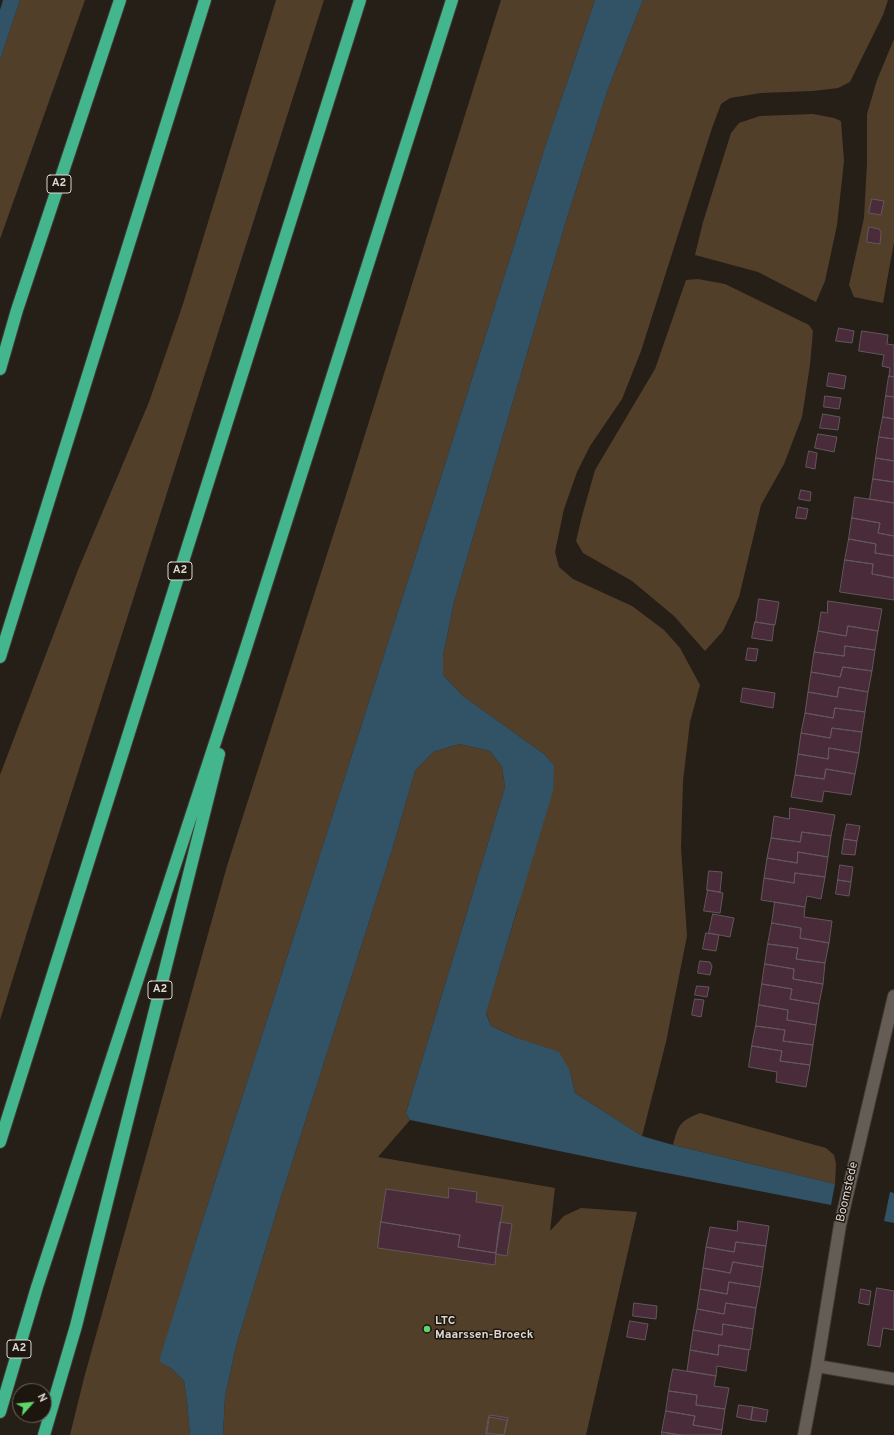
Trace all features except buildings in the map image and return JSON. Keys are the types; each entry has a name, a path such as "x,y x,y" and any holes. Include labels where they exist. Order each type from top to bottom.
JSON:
{"highway":[{"name":"A2","path":"0,369 17,310 120,0"},
{"path":"0,657 205,0"},
{"name":"A2","path":"0,1142 360,0"},
{"name":"A2","path":"0,1412 37,1287 244,654 452,0"},
{"name":"A2","path":"44,1435 78,1318 244,654"}],"street":[{"name":"Boomstede","path":"804,1435 840,1225 891,1020 894,996"},
{"path":"817,1366 894,1378"}],"shaded area":[{"path":"20,0 85,0 0,239 0,60"},
{"path":"276,0 324,0 0,1020 0,775 78,570 149,402 183,304"},
{"path":"501,0 595,0 546,144 434,499 196,1241 160,1360 171,1368 184,1381 190,1435 70,1435 84,1378 227,866 347,492"},
{"path":"643,0 888,0 883,15 850,82 838,88 813,91 761,93 730,98 721,104 641,351 622,399 590,446 577,472 564,509 555,552 559,567 573,579 632,606 664,630 680,648 700,685 690,722 683,781 681,848 687,936 666,1042 642,1136 575,1093 570,1071 517,1038 491,1026 486,1012 517,911 554,765 544,754 463,696 443,675 443,656 454,602 566,221 608,89"},
{"path":"894,39 894,242 883,303 854,297 849,285 864,218 867,163 867,114 877,80"},
{"path":"813,114 834,118 841,121 844,161 837,225 825,281 816,302 758,272 695,255 703,222 731,133 739,123 760,116"},
{"path":"698,279 725,284 809,325 813,331 810,365 802,417 784,464 761,505 739,597 723,631 705,651 674,616 632,581 583,553 576,541 595,470 655,369 686,280"},
{"path":"459,744 490,751 502,767 505,787 406,1113 410,1120 378,1157 555,1188 550,1231 564,1216 581,1208 637,1212 586,1435 223,1435 225,1397 236,1346 282,1194 392,850 415,771 433,752"},
{"path":"700,1113 826,1148 834,1155 836,1164 835,1184 673,1145 678,1128 681,1124"}],"water":[{"path":"3,0 20,0 0,60 0,10"},
{"path":"595,0 643,0 608,89 566,221 454,602 443,656 443,675 463,696 544,754 554,765 553,791 486,1013 491,1026 517,1038 559,1052 570,1071 575,1093 642,1136 673,1145 835,1184 831,1205 636,1167 410,1120 406,1113 505,787 502,767 490,751 459,744 433,752 415,771 392,850 282,1194 236,1346 225,1397 223,1435 190,1435 184,1381 171,1368 159,1361 546,144"},
{"path":"890,1192 894,1193 894,1223 884,1221"}],"place":[{"name":"LTC Maarssen-Broeck","path":"427,1329"}]}
